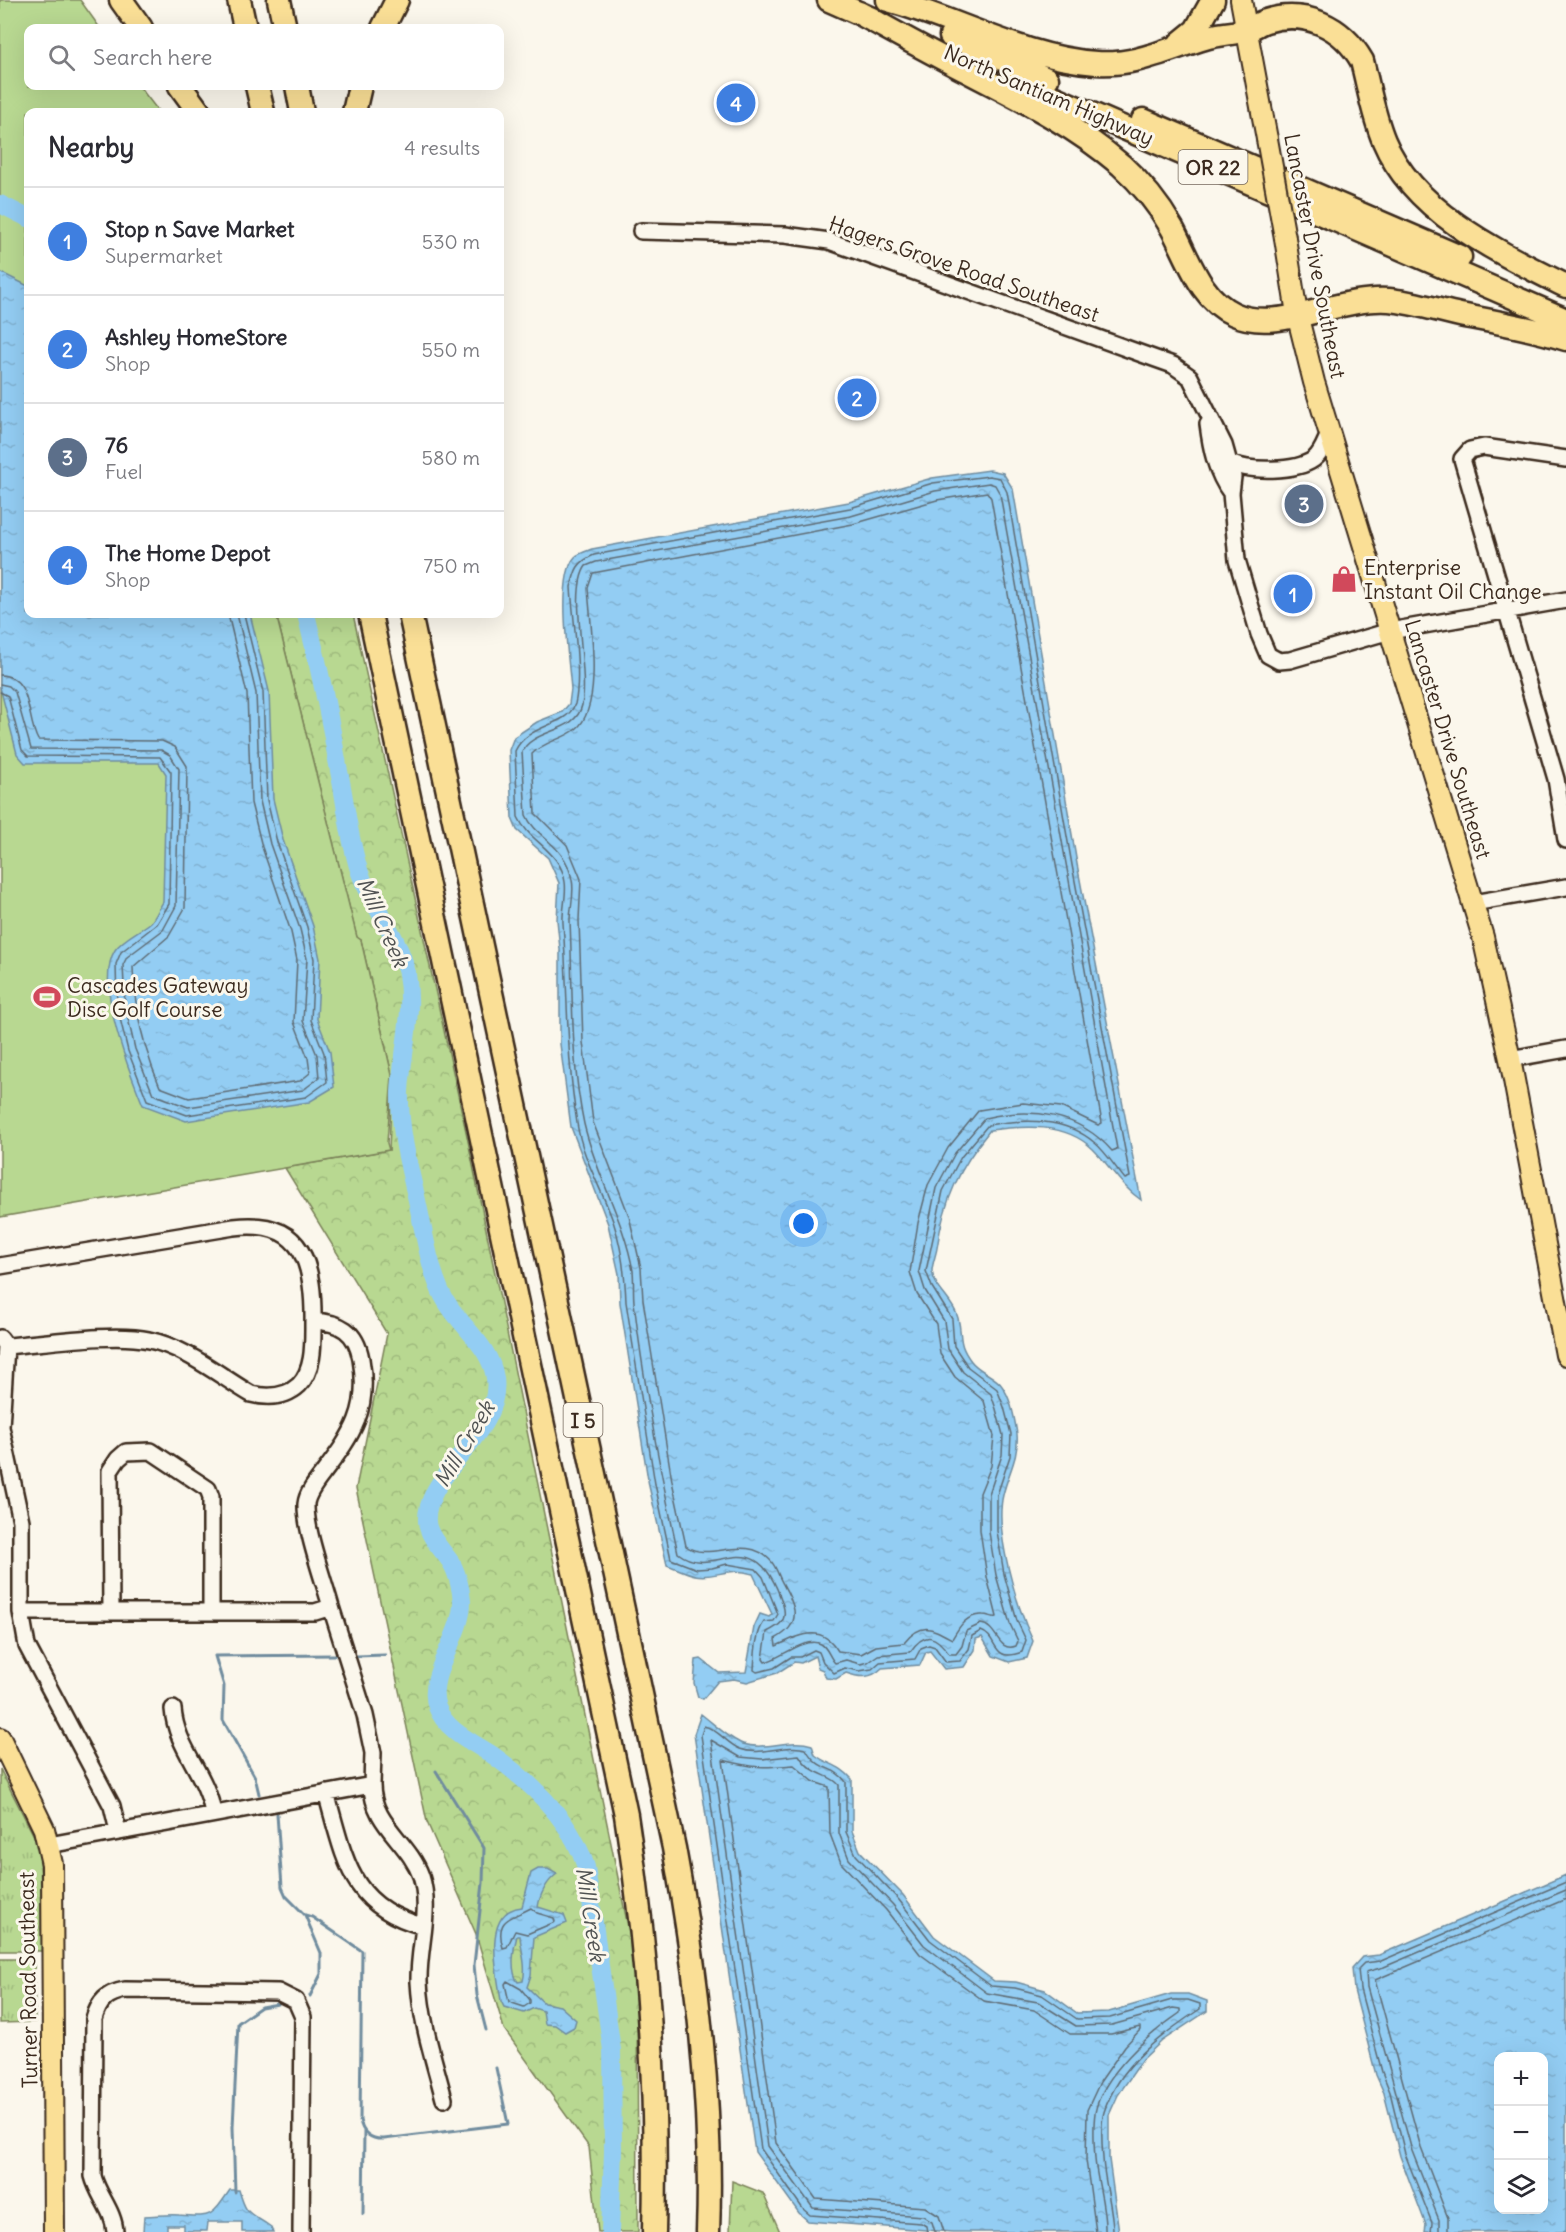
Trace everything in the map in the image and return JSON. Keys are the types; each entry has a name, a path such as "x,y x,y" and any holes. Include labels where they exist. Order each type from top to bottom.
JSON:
{"highway":[{"path":"121,0 138,24"},
{"path":"239,0 244,24"},
{"path":"279,0 284,24"},
{"path":"385,24 397,0"},
{"name":"North Santiam Highway","path":"829,0 866,7 1071,90 1566,303"},
{"path":"888,0 924,10 1030,49 1072,61 1118,64 1137,62 1215,35 1247,30 1264,21 1296,17 1320,22 1343,36 1362,61 1372,107 1384,142 1414,187 1434,208 1457,225 1566,286"},
{"path":"1175,48 1196,30 1213,0"},
{"path":"866,7 1063,122 1122,167 1171,226 1205,291 1218,304 1249,319 1278,321 1297,314 1358,300 1390,300 1566,339"},
{"name":"North Santiam Highway","path":"866,7 1566,320"},
{"path":"183,90 196,108"},
{"path":"258,90 262,108"},
{"path":"298,90 301,108"},
{"path":"355,108 359,90"},
{"name":"I 5","path":"371,618 627,1815 652,2021 656,2157 654,2232"},
{"name":"I 5","path":"411,618 678,1869 704,2050 710,2158 708,2232"}],"main road":[{"name":"Lancaster Drive Southeast","path":"1241,0 1297,314 1329,434 1473,903 1510,1059 1566,1355"},
{"name":"Turner Road Southeast","path":"0,1738 36,1810 49,1845 54,1904 54,2232"}],"street":[{"name":"Hagers Grove Road Southeast","path":"641,231 800,236 863,251 1173,365 1190,377 1230,463 1233,477 1231,493 1237,560 1268,656 1279,661 1290,660 1389,631"},
{"name":"Hagers Grove Road Southeast","path":"1207,412 1211,446 1221,480 1231,493"},
{"path":"1230,463 1243,468 1268,470 1308,462 1319,454 1329,434"},
{"path":"1566,459 1484,447 1470,450 1464,454 1462,459 1464,476 1505,610 1561,778 1566,840"},
{"path":"1389,631 1566,600"},
{"path":"1473,903 1566,887"},
{"path":"1510,1059 1566,1050"},
{"path":"0,1266 234,1227 263,1226 285,1235 304,1253 311,1274 313,1321 311,1358 307,1372 299,1385 277,1397 251,1394 168,1346 152,1340 119,1338 3,1342 1,1426 21,1521 21,1612 27,1646 112,1806 118,1831"},
{"path":"313,1321 328,1322 346,1329 355,1338 363,1367 364,1395 361,1413 354,1429 319,1479 306,1503 308,1520 332,1607 365,1715 373,1753 374,1807 406,1849 421,1877 425,1903 419,1981 423,2018 444,2099"},
{"path":"111,1612 110,1471 118,1458 126,1452 140,1450 151,1452 199,1481 211,1497 211,1612"},
{"path":"21,1612 315,1612 332,1607"},
{"path":"173,1709 175,1728 211,1799 213,1814"},
{"path":"49,1845 372,1785"},
{"path":"326,1794 348,1865 366,1896 388,1914 423,1926"},
{"path":"115,2232 112,2217 100,2197 93,2176 94,2019 104,1998 113,1992 125,1990 278,1992 296,2001 303,2018 301,2232"}],"green space":[{"path":"0,0 80,0 97,24 24,24 24,90 142,90 156,108 24,108 24,618 277,618 357,937 361,940 392,1075 387,1143 389,1150 0,1217"},
{"path":"277,618 354,618 467,1136 637,1971 638,2232 598,2232 589,2147 504,2029 476,1934 427,1822 356,1488 387,1334 285,1168 389,1150 392,1075 361,940 357,938"},
{"path":"0,1769 40,1848 42,1951 0,1951"},
{"path":"0,1959 34,1959 35,2022 0,2023"},
{"path":"732,2181 763,2193 780,2232 730,2232"}],"water":[{"path":"0,272 24,284 24,618 251,618 269,691 273,799 283,840 313,926 320,959 317,1019 330,1052 334,1087 309,1102 186,1121 143,1105 122,1050 116,1027 111,1005 110,965 118,946 151,922 163,902 166,774 159,763 25,763 17,754 0,687"},
{"path":"990,470 1003,473 1013,489 1077,864 1141,1200 1127,1189 1093,1149 1070,1134 1030,1127 990,1130 961,1171 954,1185 940,1231 932,1271 936,1284 956,1312 962,1344 967,1355 974,1365 1000,1383 1005,1391 1016,1428 1016,1451 1003,1495 1001,1511 1004,1548 1014,1590 1033,1641 1027,1658 1009,1662 993,1656 982,1637 976,1639 975,1650 964,1667 944,1669 930,1651 926,1652 920,1665 882,1668 874,1674 865,1676 846,1673 836,1679 826,1678 823,1670 818,1668 815,1656 801,1663 794,1662 777,1673 747,1682 734,1679 718,1681 703,1699 698,1697 694,1683 696,1660 701,1659 719,1673 746,1672 754,1627 760,1614 769,1617 772,1614 753,1574 736,1571 703,1576 667,1565 649,1486 620,1303 619,1274 608,1224 571,1127 560,1044 560,949 557,920 559,883 548,858 517,830 512,818 509,750 514,737 537,722 562,712 569,704 571,689 565,620 566,582 569,567 579,554 592,549 849,502 932,478"},
{"path":"701,1714 727,1735 743,1744 760,1746 804,1743 812,1745 815,1755 847,1774 852,1779 852,1831 860,1851 903,1895 934,1936 994,1981 1016,1982 1045,1990 1077,2013 1109,2012 1171,1994 1188,1994 1207,2001 1207,2011 1162,2041 1143,2059 1118,2095 1109,2115 1109,2159 1119,2232 952,2232 808,2221 799,2213 755,2152 694,1734"},
{"path":"538,1869 548,1869 557,1874 544,1888 538,1907 564,1915 567,1923 534,1937 531,1975 527,1987 544,2003 560,2006 576,2020 574,2027 565,2032 555,2025 545,2024 543,2011 534,2008 524,2013 504,2007 501,2001 495,1960 496,1931 501,1919 509,1911 522,1907 531,1873","holes":["517,1936 520,1936 524,1970 523,1981 518,1982 515,1977 513,1960"]},
{"path":"1566,1875 1566,2232 1425,2232 1426,2225 1400,2156 1354,1990 1352,1968 1362,1957 1379,1955"},
{"path":"230,2190 239,2190 247,2210 271,2227 273,2232 242,2232 242,2222 208,2222 207,2231 184,2231 184,2225 167,2225 167,2232 143,2232 144,2216 204,2216 214,2211"}],"waterway":[{"name":"Mill Creek","path":"0,204 24,216"},
{"name":"Mill Creek","path":"307,618 328,712 356,861 365,886 399,948 407,974 409,1004 401,1077 401,1118 407,1158 429,1256 446,1302 486,1354 495,1378 495,1394 491,1410 474,1439 442,1480 429,1504 427,1514 432,1537 455,1570 462,1601 457,1628 436,1682 437,1707 441,1716 454,1730 509,1767 537,1792 561,1819 580,1850 586,1867 612,2050 613,2151 610,2232"},
{"path":"259,1794 255,1777 223,1720 224,1686 215,1656 335,1655"},
{"path":"357,1656 385,1655"},
{"path":"436,1771 484,1848 483,1883 474,1965 477,1995 486,2030"},
{"path":"277,1814 282,1887 286,1896 305,1915 321,1953 321,1974 310,1996"},
{"path":"305,1915 312,1917 362,1951 360,2120 368,2135 384,2139 508,2124 496,2068"},
{"path":"235,2192 233,2127 238,2023 261,2007 278,2004"},
{"path":"363,2214 364,2131"}],"place":[{"name":"The Home Depot","path":"736,103"},
{"name":"Ashley HomeStore","path":"857,398"},
{"name":"76","path":"1304,504"},
{"name":"Enterprise Instant Oil Change","path":"1344,579"},
{"name":"Stop n Save Market","path":"1293,594"},
{"name":"Cascades Gateway Disc Golf Course","path":"47,997"}]}
